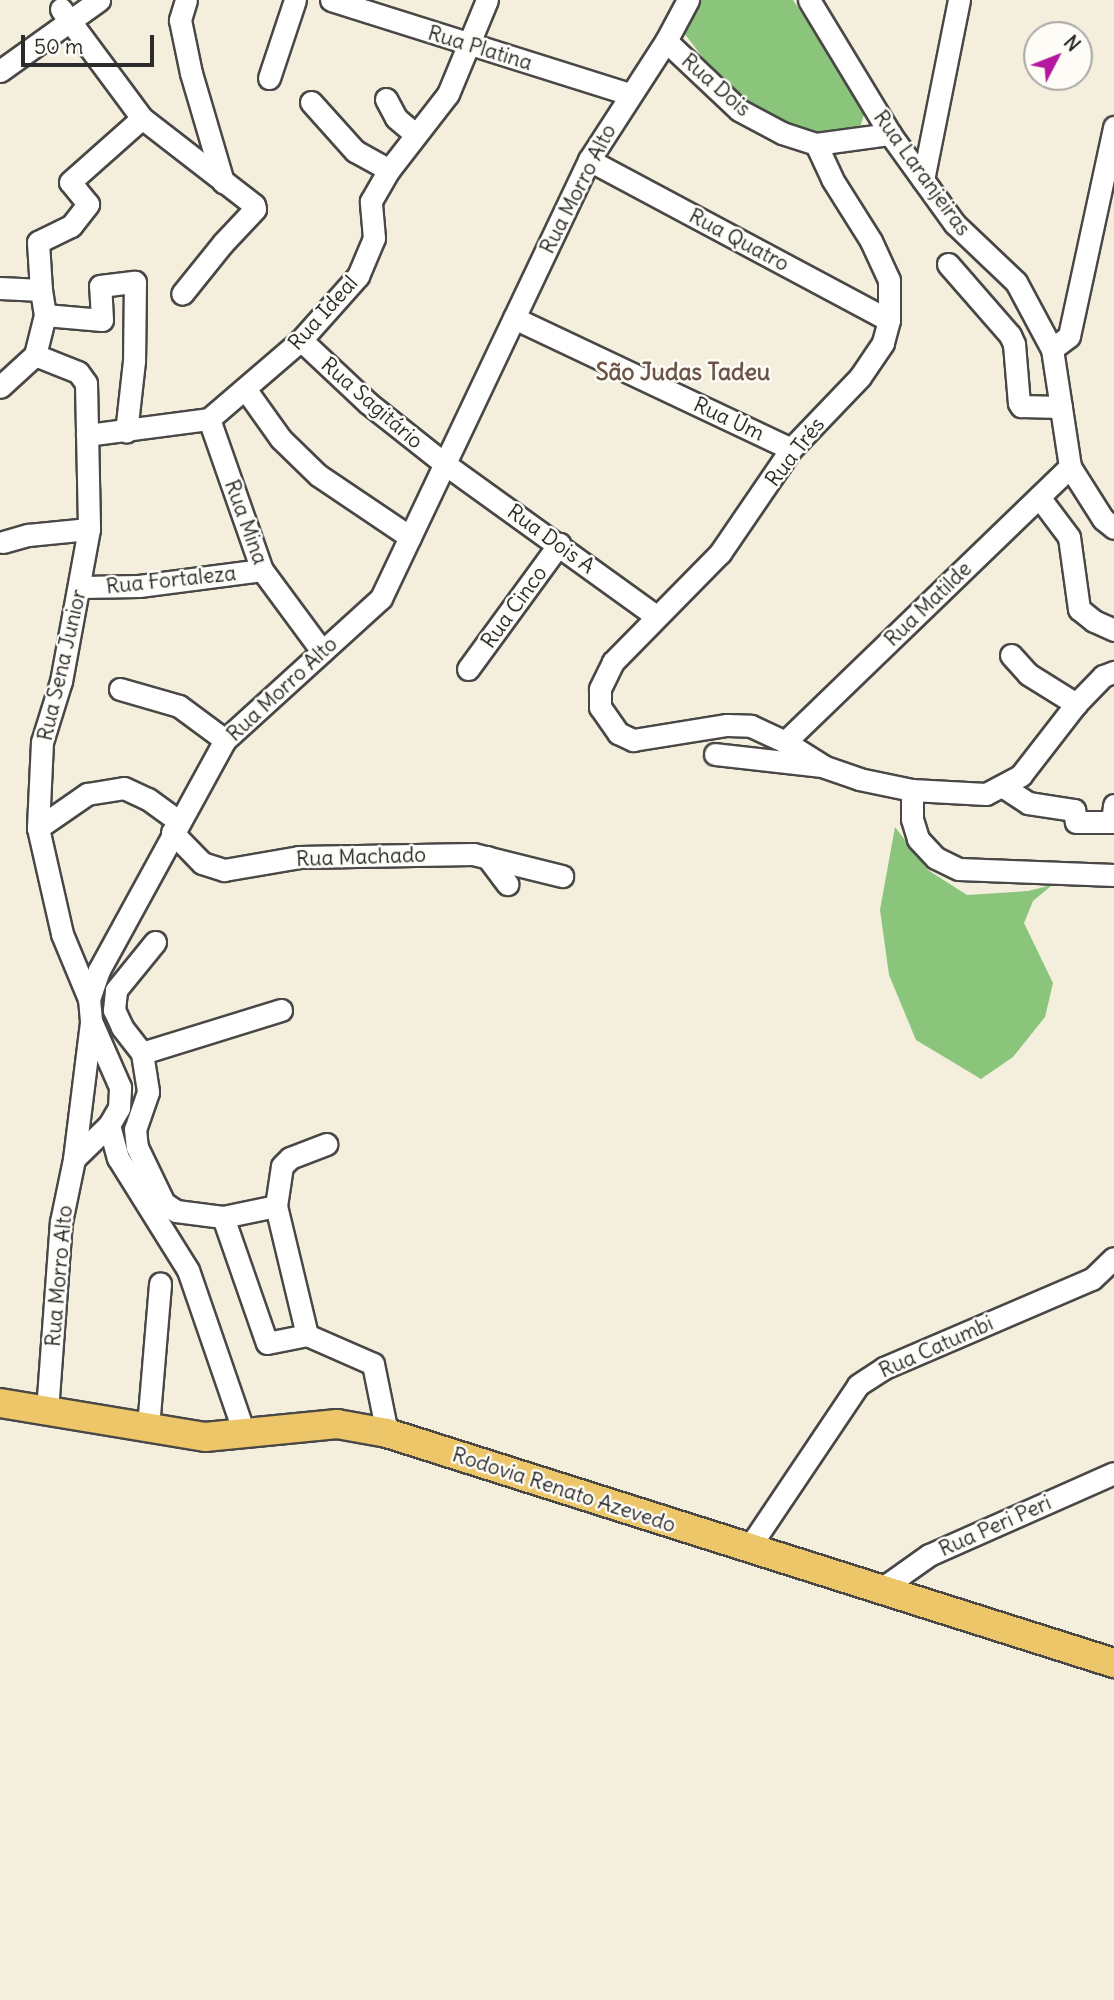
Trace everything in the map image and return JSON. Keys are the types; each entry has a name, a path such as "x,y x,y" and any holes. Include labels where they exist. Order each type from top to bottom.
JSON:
{"main road":[{"name":"Rodovia Renato Azevedo","path":"0,1403 205,1437 337,1424 387,1433 1114,1663"}],"street":[{"path":"0,71 22,55 67,10 99,0"},
{"path":"186,0 180,20 191,73 223,182"},
{"path":"269,78 295,0"},
{"name":"Rua Platina","path":"331,0 629,94"},
{"name":"Rua Ideal","path":"87,435 209,419 246,390 301,340 358,276 374,238 371,201 389,170 448,94 471,46 486,0"},
{"name":"Rua Morro Alto","path":"47,1411 61,1222 74,1159 109,1125 120,1108 120,1087 91,1021 89,999 99,970 175,826 225,740 381,598 590,160 629,94 666,41 688,0"},
{"name":"Rua Laranjeiras","path":"809,0 890,134 955,224 1016,282 1050,344 1070,467 1103,519 1114,528"},
{"path":"923,180 959,0"},
{"path":"67,10 142,118 254,205 255,209 181,294"},
{"name":"Rua Dois","path":"666,41 739,110 782,133 816,144 890,134"},
{"path":"386,99 396,118 416,135"},
{"path":"311,102 355,152 389,170"},
{"path":"0,387 35,355 45,315 38,242 71,226 88,204 70,182 142,118"},
{"path":"1014,344 1050,344 1069,336 1114,127"},
{"name":"Rua Trés","path":"785,742 751,726 727,725 633,740 618,733 600,707 605,674 656,616 720,553 791,449 860,377 883,343 889,320 889,280 871,241 832,179 816,144"},
{"name":"Rua Quatro","path":"590,160 889,320"},
{"path":"948,264 1010,335 1014,344 1018,403 1021,406 1061,407"},
{"path":"45,315 102,320 100,286 135,282 134,360 126,432"},
{"path":"0,288 41,290"},
{"name":"Rua Um","path":"514,318 791,449"},
{"name":"Rua Sagitário","path":"301,340 368,403 445,464"},
{"name":"Rua Sena Junior","path":"35,355 78,372 86,383 89,529 61,681 43,742 38,828 62,934 89,999"},
{"path":"246,390 281,439 318,475 410,537"},
{"name":"Rua Mina","path":"209,419 261,570 322,651"},
{"name":"Rua Dois A","path":"445,464 656,616"},
{"name":"Rua Matilde","path":"785,742 1070,467"},
{"path":"1039,497 1069,537 1079,609 1094,621 1114,630"},
{"path":"3,542 28,535 89,529"},
{"name":"Rua Cinco","path":"468,669 559,544"},
{"name":"Rua Fortaleza","path":"80,587 139,586 261,570"},
{"path":"1011,655 1028,674 1076,704"},
{"path":"785,742 825,767 859,779 912,790 986,794 1021,775 1076,704 1103,676 1114,673"},
{"path":"120,689 180,706 225,740"},
{"path":"715,754 825,767"},
{"path":"1002,786 1028,803 1074,810 1076,822 1113,816"},
{"name":"Rua Machado","path":"38,828 87,794 124,789 148,799 175,826 202,863 224,870 299,857 472,854 562,876"},
{"path":"912,790 912,819 918,839 936,858 960,869 1114,875"},
{"path":"487,858 507,884"},
{"path":"155,942 116,990 114,1010 122,1027 142,1054 148,1092 135,1129 137,1147 164,1203 176,1211 223,1217 276,1206"},
{"path":"142,1054 281,1010"},
{"path":"74,1159 91,1021"},
{"path":"109,1125 118,1158 188,1270 244,1433"},
{"path":"307,1335 276,1206 282,1166 290,1158 326,1144"},
{"path":"223,1217 267,1343 307,1335 373,1364 387,1433"},
{"name":"Rua Catumbi","path":"748,1549 859,1385 884,1368 1092,1279 1114,1258"},
{"path":"148,1427 160,1283"},
{"name":"Rua Peri Peri","path":"881,1589 929,1555 1114,1473"}],"green space":[{"path":"695,0 793,0 866,109 860,127 823,134 782,129 739,105 681,29"},
{"path":"895,827 928,870 967,895 1028,891 1052,885 1033,901 1024,923 1053,983 1045,1017 1013,1057 981,1079 916,1040 889,975 880,910"}],"district":[{"name":"São Judas Tadeu","path":"683,372"}]}
